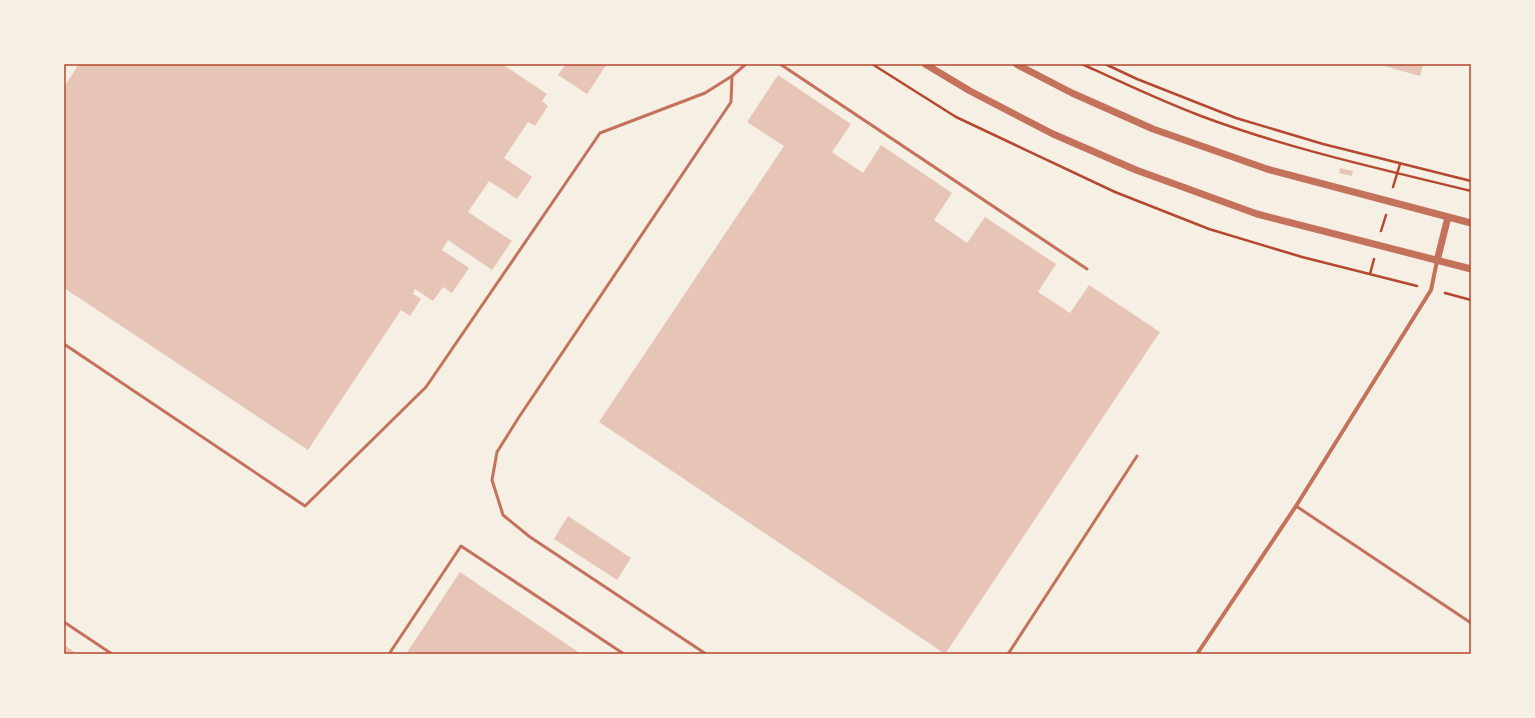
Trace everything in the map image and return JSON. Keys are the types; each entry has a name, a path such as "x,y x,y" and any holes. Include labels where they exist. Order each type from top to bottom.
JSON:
{"street":[{"path":"925,64 970,91 1053,134 1136,170 1257,214 1471,269"},
{"path":"1016,64 1072,93 1153,128 1267,169 1471,223"},
{"path":"1196,654 1296,506 1431,290 1448,217"}],"lane":[{"path":"64,344 305,506 426,386 600,133 705,93 732,76 746,64"},
{"path":"780,64 1087,269"},
{"path":"706,654 530,537 503,515 492,480 497,452 515,423 731,102 732,76"},
{"path":"1008,654 1137,456"},
{"path":"1296,506 1471,623"},
{"path":"389,654 461,546 624,654"},
{"path":"64,622 112,654"}],"path":[{"path":"872,64 956,117 1115,192 1209,229 1302,257 1471,300"},
{"path":"1082,64 1201,116 1284,144 1471,191"},
{"path":"1105,64 1137,79 1236,118 1323,144 1471,181"},
{"path":"1370,274 1400,164"}],"building":[{"path":"79,64 502,64 547,94 542,101 548,106 535,126 528,122 504,158 532,177 517,199 489,181 468,212 512,241 492,270 448,240 442,250 469,268 452,293 443,287 433,301 415,289 413,294 421,299 410,316 401,310 308,450 64,288 64,87"},
{"path":"566,64 607,64 587,94 558,75"},
{"path":"1377,64 1423,64 1420,76"},
{"path":"778,75 851,124 832,152 863,173 881,145 952,193 934,220 967,243 985,217 1056,264 1038,292 1070,313 1089,285 1160,332 945,654 599,422 784,146 747,122"},
{"path":"1340,168 1353,171 1352,176 1339,173"},
{"path":"568,516 631,558 617,580 554,539"},
{"path":"460,572 581,654 406,654"},
{"path":"64,645 78,654 64,654"}]}
